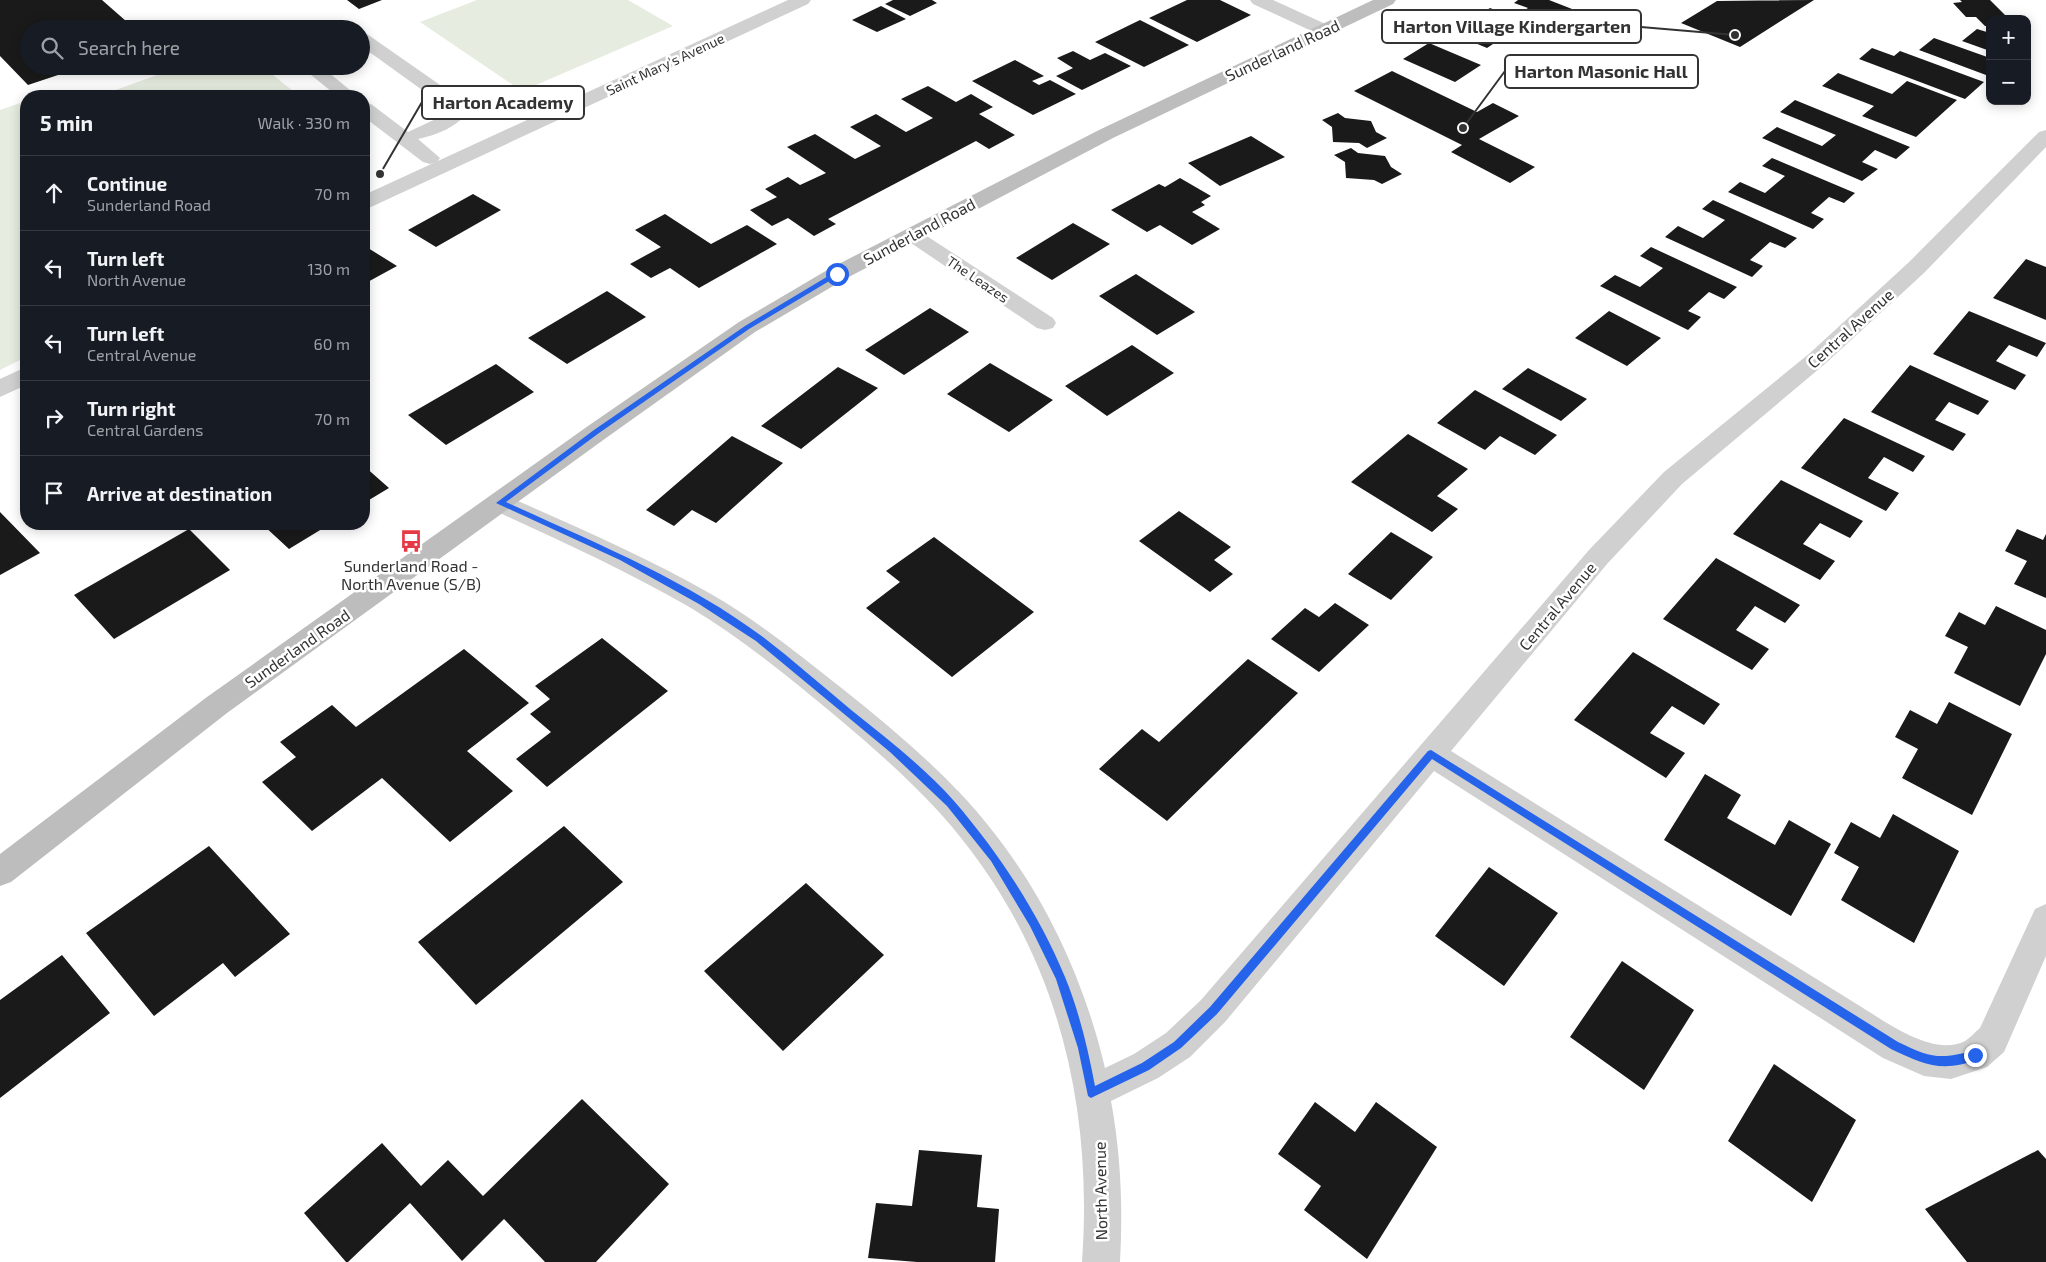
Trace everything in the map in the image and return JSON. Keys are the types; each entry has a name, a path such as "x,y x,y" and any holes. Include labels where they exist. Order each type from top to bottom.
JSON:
{"street":[{"name":"Saint Mary's Avenue","path":"370,200 435,162 802,0"},
{"path":"1259,0 1324,30"},
{"name":"Sunderland Road","path":"0,872 217,705 597,432 747,327 837,274 1106,134 1387,0"},
{"path":"370,44 456,105 459,110 458,114 452,119 416,134"},
{"path":"321,75 340,90"},
{"path":"370,113 435,162"},
{"name":"Central Avenue","path":"1091,1093 1146,1066 1170,1050 1213,1010 1598,557 1674,478 1818,358 1909,274 2046,136"},
{"name":"The Leazes","path":"912,235 1044,323"},
{"path":"0,389 20,378"},
{"name":"North Avenue","path":"500,503 623,558 702,602 759,639 879,736 950,803 994,858 1034,923 1061,978 1083,1048 1099,1132 1104,1184 1101,1262"},
{"path":"1431,754 1843,1014 1895,1046 1924,1060 1951,1062 1975,1055 1992,1040 2046,918"}],"shaded area":[{"path":"477,0 628,0 673,26 522,91 420,22"},
{"path":"157,75 273,75 292,90 116,90"},
{"path":"20,103 20,360 0,370 0,110"}],"building":[{"path":"0,0 102,0 125,20 20,20 20,75 58,75 28,85 0,56"},
{"path":"347,0 382,0 359,9"},
{"path":"893,0 932,0 937,3 910,16 885,4"},
{"path":"1187,0 1220,0 1251,15 1197,42 1149,18"},
{"path":"1518,0 1549,0 1590,16 1564,33 1518,14 1528,8 1514,3"},
{"path":"1814,0 1740,47 1681,23 1717,1"},
{"path":"1960,0 1990,0 2005,15 1986,15 1985,26 1976,17 1966,17 1953,3 1962,2"},
{"path":"881,6 906,19 877,32 852,20"},
{"path":"1490,8 1526,22 1487,48 1451,33"},
{"path":"1140,20 1189,45 1144,67 1095,42"},
{"path":"1977,29 1986,32 1986,50 1962,41"},
{"path":"1934,38 1986,57 1986,75 1919,50"},
{"path":"1429,43 1481,65 1455,82 1403,59"},
{"path":"1872,48 1894,56 1900,51 1984,82 1965,99 1859,59"},
{"path":"1073,51 1090,60 1105,53 1131,66 1082,90 1056,76 1073,68 1057,58"},
{"path":"1015,60 1044,76 1032,81 1039,85 1050,80 1076,94 1033,115 972,81"},
{"path":"1392,71 1477,112 1493,103 1519,116 1479,139 1535,167 1510,183 1451,152 1462,145 1354,91"},
{"path":"1838,73 1892,94 1907,81 1957,100 1916,137 1862,116 1874,106 1822,86"},
{"path":"928,86 956,102 971,94 993,107 979,114 1015,135 989,149 976,141 828,219 836,224 814,236 788,218 772,226 750,210 777,197 765,189 788,177 800,185 826,173 787,147 815,134 855,159 881,146 850,127 876,114 906,132 933,118 901,99"},
{"path":"1795,100 1910,147 1896,159 1875,150 1862,162 1878,169 1862,181 1762,138 1777,127 1822,146 1836,135 1780,112"},
{"path":"1338,113 1345,118 1371,121 1376,132 1387,138 1367,148 1359,143 1333,142 1332,127 1322,120"},
{"path":"1251,136 1285,157 1220,186 1188,163"},
{"path":"1351,148 1358,153 1385,156 1391,167 1402,174 1382,184 1374,180 1346,178 1345,162 1334,155"},
{"path":"1772,158 1855,193 1844,203 1829,197 1811,213 1824,219 1813,229 1728,192 1740,182 1765,193 1785,176 1762,166"},
{"path":"1180,178 1211,196 1201,202 1205,205 1192,212 1220,229 1192,245 1160,225 1147,232 1111,210 1159,184 1165,187"},
{"path":"473,194 501,210 436,247 408,230"},
{"path":"1713,200 1797,238 1785,248 1770,242 1750,260 1763,266 1752,277 1665,237 1678,226 1703,238 1725,220 1702,209"},
{"path":"665,214 711,244 747,225 777,244 699,288 670,268 651,278 630,264 661,247 635,230"},
{"path":"1073,223 1110,244 1052,280 1016,258"},
{"path":"1651,247 1737,287 1724,299 1709,292 1688,311 1701,317 1688,330 1600,286 1615,275 1640,287 1663,268 1640,256"},
{"path":"370,249 397,266 370,281"},
{"path":"2026,259 2046,267 2046,320 1993,298"},
{"path":"1136,274 1195,312 1157,335 1099,296"},
{"path":"607,291 646,317 567,364 528,338"},
{"path":"930,308 969,332 904,375 865,350"},
{"path":"1609,311 1661,338 1627,366 1575,338"},
{"path":"1969,311 2046,343 2037,357 2009,345 1996,361 2026,375 2015,390 1933,354"},
{"path":"1132,345 1174,373 1107,416 1065,386"},
{"path":"990,363 1053,400 1009,432 947,394"},
{"path":"496,364 534,392 446,445 408,415"},
{"path":"1910,365 1989,401 1978,415 1949,402 1935,420 1966,434 1953,451 1871,412"},
{"path":"838,367 878,388 801,449 761,426"},
{"path":"1528,368 1587,399 1561,421 1502,389"},
{"path":"1475,390 1557,435 1535,455 1500,436 1485,450 1437,423"},
{"path":"1844,418 1925,456 1913,472 1884,457 1868,478 1899,493 1886,511 1801,468"},
{"path":"1408,434 1468,469 1437,496 1458,509 1432,532 1351,482"},
{"path":"732,436 783,463 716,523 692,510 674,526 646,510"},
{"path":"370,471 389,488 370,499"},
{"path":"1781,480 1863,521 1850,538 1820,523 1803,544 1835,561 1820,580 1733,534"},
{"path":"1179,511 1231,547 1214,560 1233,574 1210,592 1139,541"},
{"path":"0,512 40,553 0,575"},
{"path":"2017,529 2043,540 2046,534 2046,598 2014,584 2027,561 2005,551"},
{"path":"187,530 190,530 230,570 114,639 74,595"},
{"path":"268,530 320,530 289,549"},
{"path":"1391,532 1433,557 1391,600 1348,574"},
{"path":"934,537 1034,612 952,677 866,608 900,582 886,571"},
{"path":"1716,558 1800,605 1785,623 1755,606 1736,630 1769,649 1752,670 1663,619"},
{"path":"1335,603 1369,625 1319,672 1271,639 1305,608 1319,617"},
{"path":"1996,606 2046,630 2046,654 2020,706 1954,673 1968,647 1945,636 1959,612 1985,625"},
{"path":"602,638 668,691 547,787 516,759 551,732 530,714 550,699 535,686"},
{"path":"464,649 529,703 467,751 513,791 450,842 382,778 312,831 262,782 296,757 280,742 332,705 356,727"},
{"path":"1633,652 1720,704 1704,725 1672,706 1650,733 1685,753 1666,778 1574,720"},
{"path":"1248,659 1298,693 1167,821 1099,769 1142,729 1159,742"},
{"path":"1949,702 2012,734 1972,815 1902,778 1918,749 1895,737 1910,710 1937,724"},
{"path":"1705,774 1741,795 1727,818 1775,845 1789,820 1831,844 1791,916 1664,840"},
{"path":"1893,814 1959,851 1914,943 1841,900 1859,867 1834,853 1851,822 1880,838"},
{"path":"564,826 623,882 476,1005 418,942"},
{"path":"209,846 290,934 235,977 223,963 154,1016 86,933"},
{"path":"1489,867 1558,913 1504,986 1435,936"},
{"path":"806,883 884,955 783,1051 704,971"},
{"path":"62,955 110,1013 0,1098 0,1000"},
{"path":"1622,961 1694,1010 1644,1090 1570,1037"},
{"path":"1774,1064 1856,1120 1812,1202 1728,1141"},
{"path":"582,1099 669,1184 596,1262 545,1262 504,1219 462,1261 410,1203 346,1262 304,1213 382,1143 421,1186 448,1160 483,1196"},
{"path":"1315,1102 1355,1132 1376,1102 1437,1147 1367,1259 1304,1210 1321,1186 1278,1154"},
{"path":"919,1150 982,1155 977,1207 999,1209 995,1262 917,1262 868,1258 876,1203 912,1206"},
{"path":"2038,1150 2046,1159 2046,1262 1967,1262 1925,1209"}],"place":[{"name":"Harton Village Kindergarten","path":"1735,35"},
{"name":"Harton Masonic Hall","path":"1463,128"},
{"name":"Harton Academy","path":"380,174"},
{"name":"Sunderland Road - North Avenue (S/B)","path":"411,541"}],"route":[{"path":"837,274 747,327 597,432 500,503 623,558 702,602 759,639 894,749 950,803 994,858 1034,923 1061,978 1083,1048 1091,1093 1146,1066 1178,1045 1213,1010 1431,754 1895,1046 1924,1060 1951,1062 1975,1055"}]}
